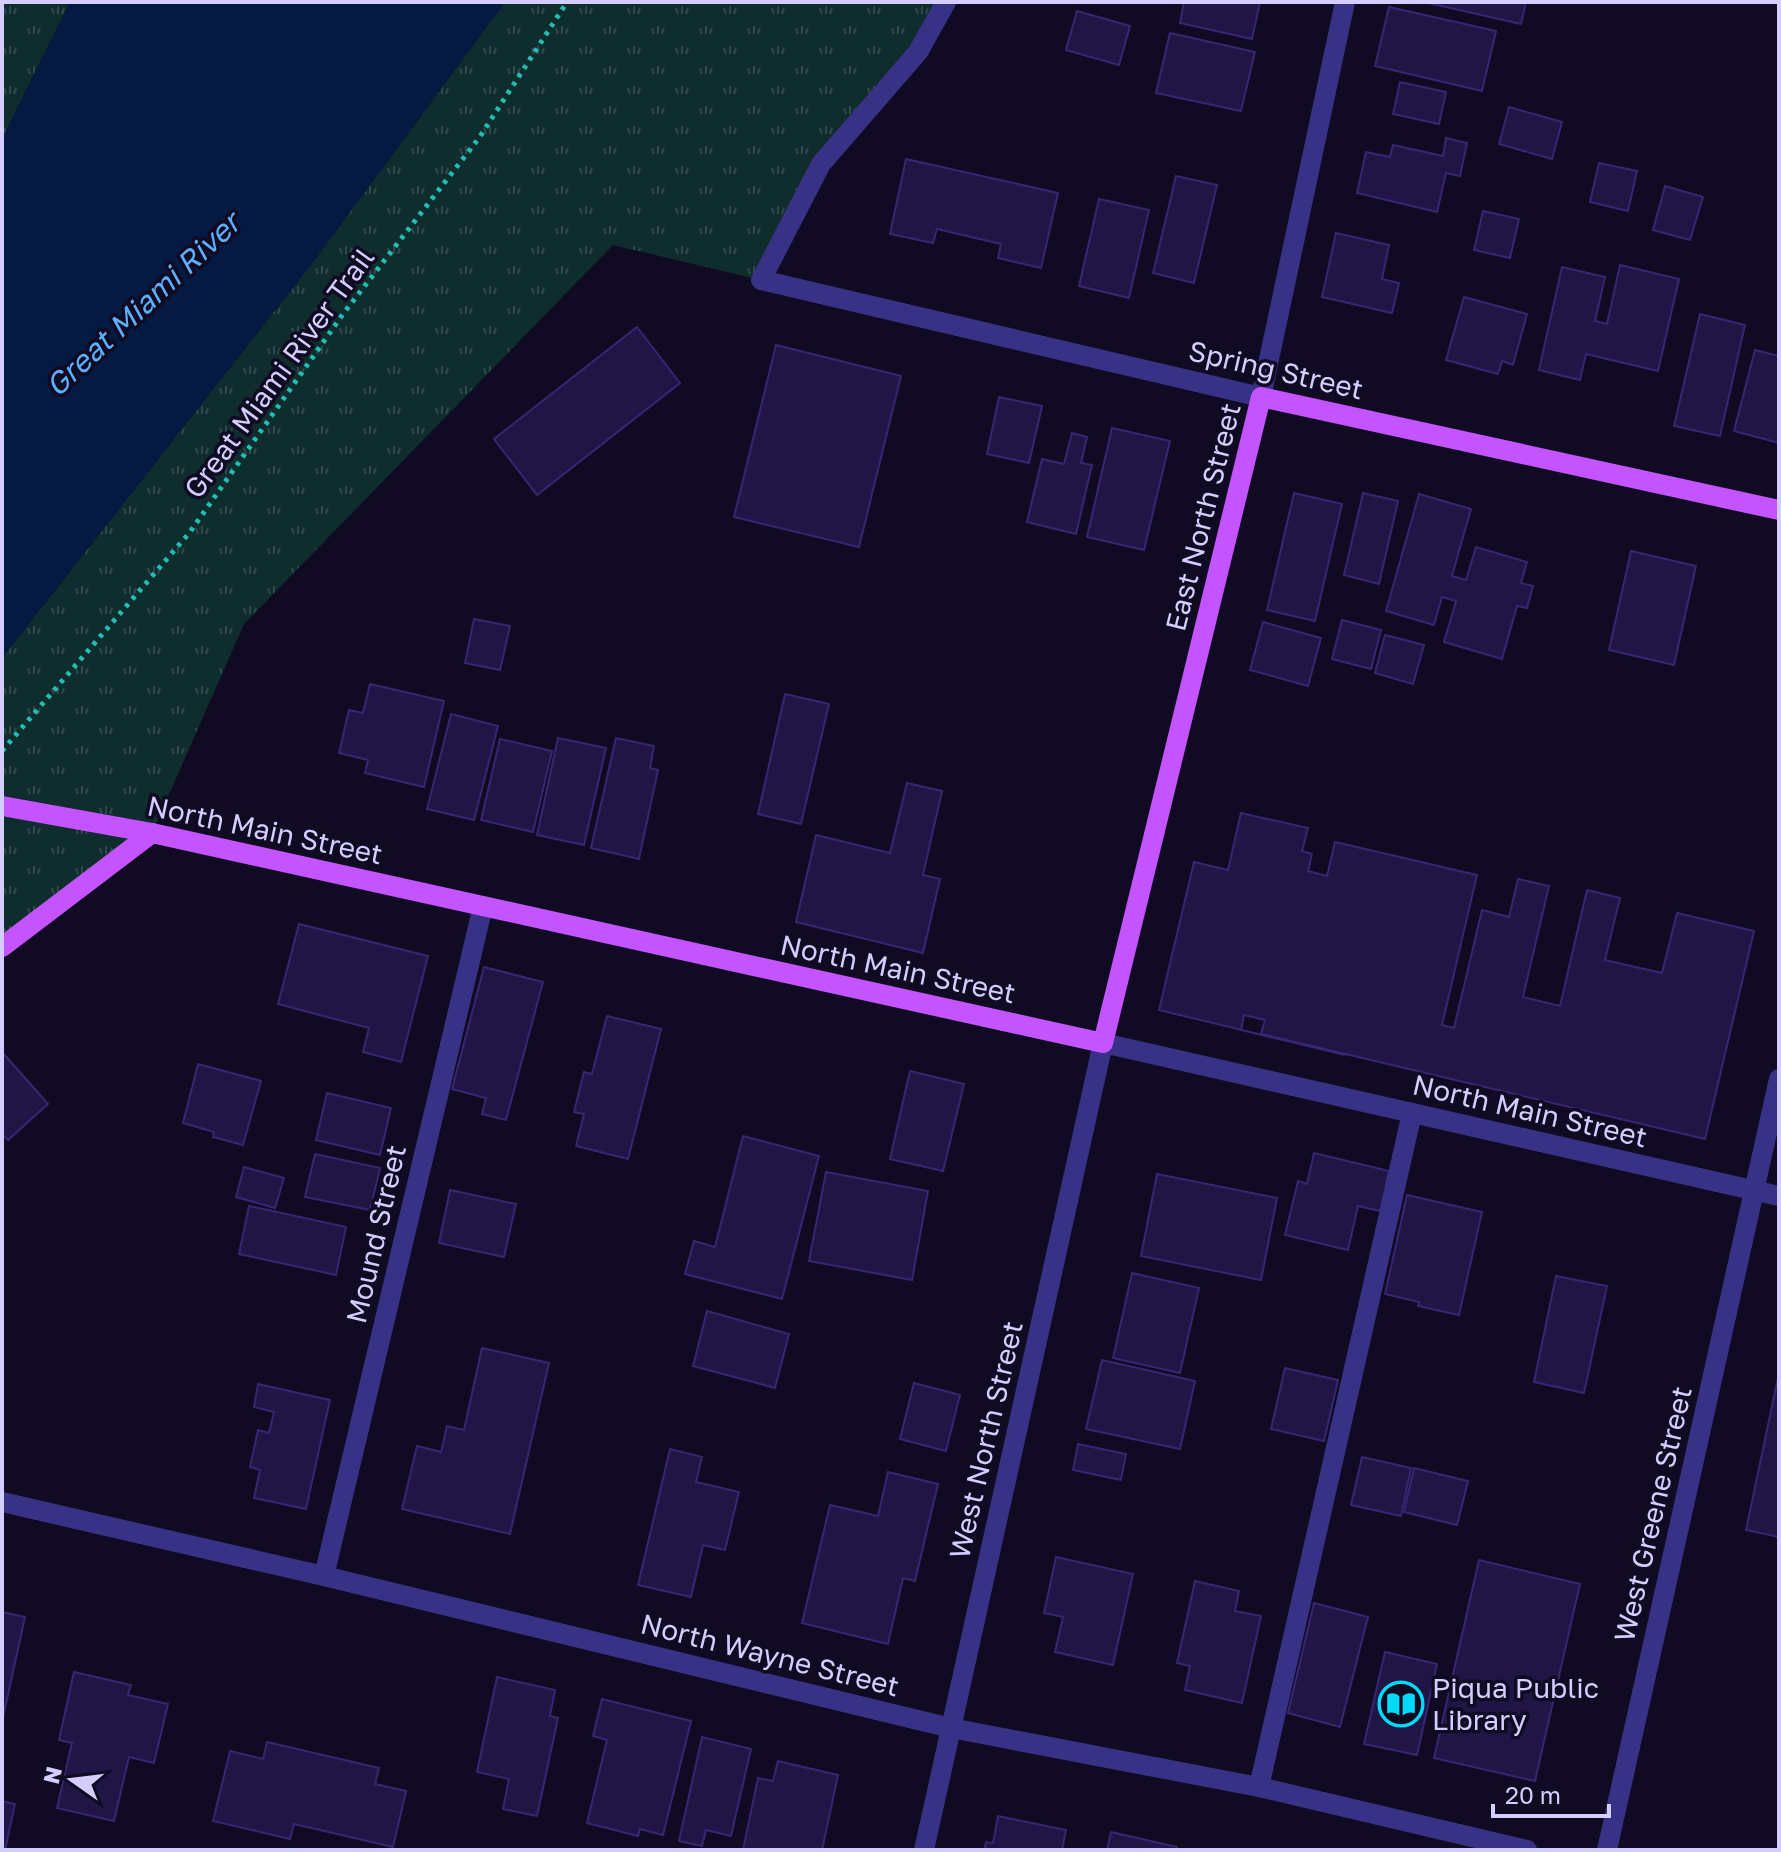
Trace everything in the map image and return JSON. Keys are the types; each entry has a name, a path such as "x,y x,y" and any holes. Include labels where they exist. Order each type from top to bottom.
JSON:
{"main road":[{"name":"Spring Street","path":"1261,397 1779,510"},
{"name":"East North Street","path":"1103,1043 1261,397"},
{"name":"North Main Street","path":"2,806 152,833 1103,1043"},
{"path":"2,947 152,833"}],"street":[{"name":"Spring Street","path":"946,2 918,52 821,164 761,280 1261,397"},
{"name":"East North Street","path":"1261,397 1345,2"},
{"name":"Mound Street","path":"324,1576 483,906"},
{"name":"North Main Street","path":"1103,1043 1779,1196"},
{"name":"West North Street","path":"924,1850 1103,1043"},
{"name":"West Greene Street","path":"1607,1850 1779,1079"},
{"path":"1259,1787 1412,1113"},
{"name":"North Wayne Street","path":"2,1502 324,1576 951,1728 1259,1787 1527,1850"}],"path":[{"name":"Great Miami River Trail","path":"2,751 190,532 343,314 479,138 567,2"}],"green space":[{"path":"2,2 70,2 2,139"},
{"path":"505,2 946,2 821,164 761,280 613,245 244,624 152,833 2,947 2,658 313,262"}],"water":[{"name":"Great Miami River","path":"70,2 505,2 313,262 2,658 2,139"}],"building":[{"path":"1184,2 1260,2 1252,39 1180,23"},
{"path":"1424,2 1526,2 1521,24"},
{"path":"1389,7 1496,31 1482,91 1375,66"},
{"path":"1077,11 1130,26 1119,65 1066,50"},
{"path":"1170,33 1255,52 1241,111 1156,93"},
{"path":"1400,82 1446,92 1439,124 1393,114"},
{"path":"1509,107 1562,122 1552,159 1499,144"},
{"path":"1446,138 1467,143 1460,176 1446,173 1437,212 1357,193 1366,152 1390,157 1393,145 1443,156"},
{"path":"906,159 1058,193 1041,268 998,258 1001,244 937,229 933,243 890,234"},
{"path":"1599,163 1637,171 1628,211 1590,202"},
{"path":"1176,176 1217,185 1194,283 1153,273"},
{"path":"1665,186 1703,197 1690,240 1653,230"},
{"path":"1099,199 1149,210 1129,298 1079,286"},
{"path":"1483,211 1519,219 1510,258 1474,250"},
{"path":"1336,233 1389,245 1382,279 1399,283 1392,313 1322,297"},
{"path":"1620,265 1679,279 1658,371 1586,354 1580,380 1539,370 1562,267 1605,277 1595,321 1607,324"},
{"path":"1464,297 1527,314 1513,365 1502,361 1498,374 1446,360"},
{"path":"1700,314 1745,325 1720,436 1674,426"},
{"path":"637,327 680,383 537,495 494,439"},
{"path":"776,345 901,376 859,547 734,517"},
{"path":"1755,350 1779,356 1779,443 1734,431"},
{"path":"999,397 1042,406 1029,463 987,454"},
{"path":"1112,428 1170,441 1144,550 1087,537"},
{"path":"1072,433 1087,437 1081,463 1092,465 1076,534 1027,522 1042,459 1064,464"},
{"path":"1294,493 1342,504 1315,621 1267,610"},
{"path":"1363,493 1398,501 1379,584 1344,575"},
{"path":"1419,494 1471,509 1452,576 1466,580 1476,547 1527,562 1521,583 1533,586 1527,608 1517,606 1502,659 1444,642 1456,601 1442,597 1434,625 1386,611"},
{"path":"1631,551 1696,566 1674,665 1609,650"},
{"path":"474,619 510,626 500,670 465,663"},
{"path":"1342,620 1381,630 1371,669 1332,659"},
{"path":"1263,622 1321,638 1308,686 1250,670"},
{"path":"1385,635 1424,645 1413,684 1375,673"},
{"path":"370,684 444,701 424,787 365,773 368,760 339,753 349,710 363,713"},
{"path":"785,694 829,704 801,824 758,814"},
{"path":"451,714 498,726 474,820 427,809"},
{"path":"558,738 606,748 584,845 537,835"},
{"path":"616,738 654,746 650,768 658,770 639,859 591,848"},
{"path":"500,739 552,751 533,832 481,820"},
{"path":"907,783 942,791 923,875 940,879 923,953 796,922 816,835 890,853"},
{"path":"1241,813 1308,828 1302,851 1312,854 1308,871 1327,876 1335,842 1477,875 1442,1025 1454,1028 1482,910 1509,917 1518,879 1549,886 1523,997 1560,1006 1587,890 1620,898 1605,960 1662,973 1677,913 1754,931 1705,1139 1261,1034 1265,1020 1244,1015 1241,1030 1159,1010 1194,862 1228,870"},
{"path":"299,924 428,956 401,1062 363,1052 369,1028 278,1004"},
{"path":"484,967 543,982 506,1120 482,1114 486,1098 452,1089"},
{"path":"607,1016 661,1029 628,1159 576,1146 584,1114 574,1112 584,1072 592,1074"},
{"path":"2,1052 48,1104 8,1140 2,1134"},
{"path":"198,1064 261,1081 243,1145 213,1137 214,1132 183,1123"},
{"path":"910,1071 964,1084 943,1171 890,1159"},
{"path":"327,1093 391,1108 380,1155 316,1140"},
{"path":"743,1136 819,1156 782,1299 685,1274 694,1241 715,1247"},
{"path":"1314,1153 1389,1171 1380,1211 1358,1206 1348,1250 1285,1235 1298,1181 1307,1184"},
{"path":"315,1154 380,1168 370,1210 305,1197"},
{"path":"244,1167 284,1178 275,1208 236,1197"},
{"path":"826,1172 928,1191 912,1280 809,1261"},
{"path":"1157,1174 1277,1198 1261,1280 1141,1256"},
{"path":"450,1190 516,1204 504,1257 439,1243"},
{"path":"1407,1195 1482,1212 1459,1315 1418,1306 1419,1302 1385,1294"},
{"path":"249,1206 346,1227 336,1275 239,1254"},
{"path":"1132,1273 1199,1288 1180,1373 1113,1358"},
{"path":"1556,1276 1607,1286 1584,1393 1534,1382"},
{"path":"707,1311 789,1334 775,1388 693,1366"},
{"path":"482,1348 549,1363 510,1534 402,1509 417,1446 441,1452 447,1426 464,1430"},
{"path":"1102,1360 1195,1381 1180,1449 1086,1429"},
{"path":"1285,1368 1338,1380 1324,1441 1271,1429"},
{"path":"1779,1373 1779,1537 1746,1530"},
{"path":"914,1383 960,1395 946,1451 900,1439"},
{"path":"258,1384 330,1400 306,1509 254,1498 260,1470 250,1467 258,1430 269,1433 274,1412 254,1407"},
{"path":"1078,1444 1126,1454 1121,1480 1073,1470"},
{"path":"670,1449 702,1457 696,1482 739,1492 725,1550 703,1545 691,1597 638,1585"},
{"path":"1362,1457 1411,1468 1401,1516 1351,1505"},
{"path":"1414,1468 1468,1481 1457,1525 1404,1512"},
{"path":"888,1472 938,1484 915,1581 903,1578 888,1644 802,1623 830,1505 878,1516"},
{"path":"1056,1557 1133,1574 1113,1665 1055,1652 1063,1617 1044,1613"},
{"path":"1479,1560 1580,1584 1535,1781 1434,1758"},
{"path":"1195,1581 1239,1591 1235,1611 1261,1616 1242,1703 1185,1690 1190,1666 1177,1663"},
{"path":"1314,1603 1368,1617 1340,1727 1288,1713"},
{"path":"2,1612 25,1617 2,1722"},
{"name":"Piqua Public Library","path":"1385,1652 1437,1664 1417,1755 1364,1744"},
{"path":"74,1672 131,1685 128,1695 168,1704 154,1763 129,1757 114,1821 57,1808 72,1743 59,1740"},
{"path":"497,1677 555,1690 550,1716 558,1718 537,1816 503,1809 509,1779 477,1772"},
{"path":"602,1699 691,1721 663,1835 640,1829 638,1836 587,1823 607,1740 593,1736"},
{"path":"702,1737 751,1749 731,1836 706,1830 702,1846 679,1841"},
{"path":"267,1742 379,1768 375,1784 406,1791 393,1847 294,1824 290,1839 213,1821 230,1751 263,1759"},
{"path":"778,1761 838,1775 822,1850 743,1850 758,1778 773,1781"},
{"path":"2,1801 15,1804 5,1850 2,1850"},
{"path":"998,1816 1066,1830 1062,1850 984,1850 986,1842 993,1843"},
{"path":"1111,1832 1177,1847 1176,1850 1107,1850"}],"place":[{"name":"Piqua Public Library","path":"1401,1704"}]}
